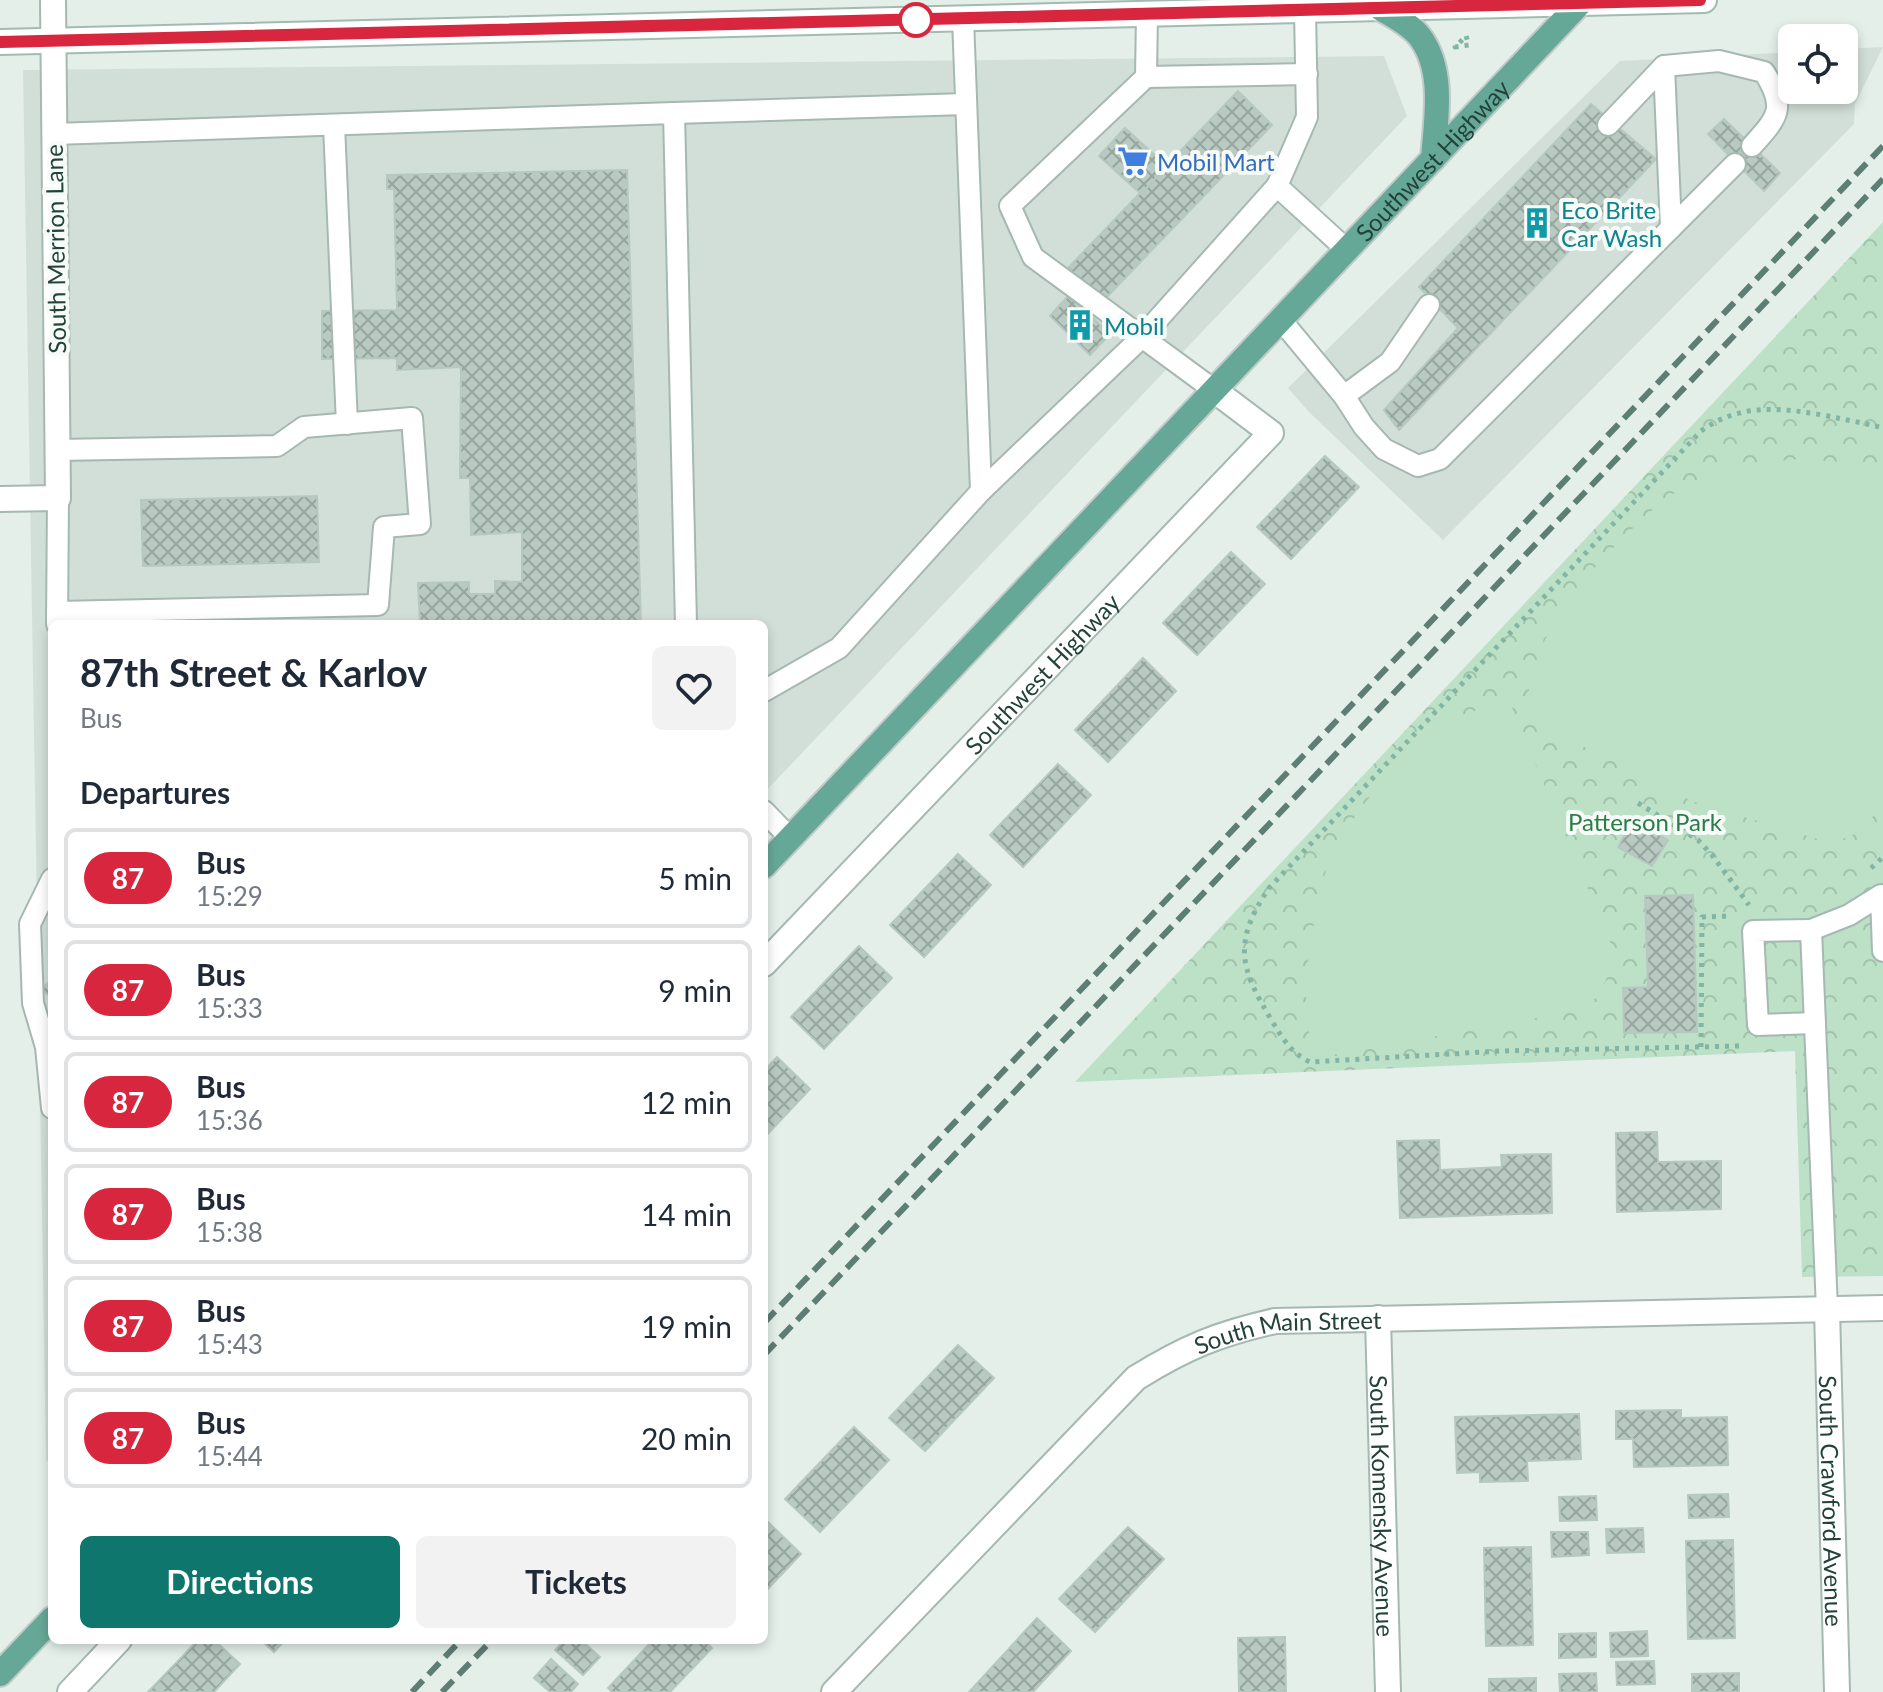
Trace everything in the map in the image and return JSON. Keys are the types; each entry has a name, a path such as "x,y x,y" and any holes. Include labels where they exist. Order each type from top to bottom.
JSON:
{"main road":[{"name":"Southwest Highway","path":"768,862 1582,1"},
{"path":"1380,8 1420,37 1430,56 1436,83 1437,115 1433,159"},
{"path":"0,1674 48,1623"}],"street":[{"name":"South Merrion Lane","path":"53,0 58,498"},
{"path":"0,42 972,13 1147,14 1704,0"},
{"name":"Southwest Highway","path":"768,960 1271,433 1214,390"},
{"path":"0,499 58,498"},
{"name":"South Main Street","path":"834,1692 1136,1378 1178,1352 1224,1333 1275,1321 1883,1308"},
{"name":"South Crawford Avenue","path":"1827,1309 1837,1692"},
{"name":"South Komensky Avenue","path":"1378,1318 1388,1692"},
{"path":"70,1692 115,1644"}],"lane":[{"path":"768,689 839,648 981,491 1142,337 1277,186 1307,117 1305,10"},
{"path":"972,13 966,104 981,491"},
{"path":"1146,77 1147,14"},
{"path":"1608,125 1664,66 1719,61 1764,72 1778,93 1775,120 1752,146"},
{"path":"1664,66 1671,228"},
{"path":"1214,390 1033,257 1010,206 1146,77 1307,74"},
{"path":"54,134 966,104"},
{"path":"674,113 686,620"},
{"path":"334,125 347,424"},
{"path":"1281,320 1384,449 1418,466 1440,459 1735,164"},
{"path":"1277,186 1347,250"},
{"path":"1344,396 1390,362 1429,305"},
{"path":"57,450 277,446 304,427 412,418 420,524 384,527 378,605 57,618 58,498"},
{"path":"768,815 790,838"},
{"path":"48,887 30,924 33,1003 46,1047 48,1067"},
{"path":"1815,1023 1758,1025 1753,931 1811,930 1849,915 1881,895 1883,951"},
{"path":"1811,930 1827,1309"}],"path":[{"path":"1701,1047 1501,1051 1310,1062 1295,1055 1252,988 1245,969 1247,930 1254,910 1269,888 1701,431 1733,413 1755,409 1787,409 1883,428"},
{"path":"1638,803 1698,840 1757,915"}],"shaded area":[{"path":"1883,47 1858,98 1858,48"},
{"path":"1778,53 1778,104 1855,104 1854,124 1443,540 1309,412 1288,388 1620,61"},
{"path":"1384,56 1407,116 768,789 768,620 48,620 48,1462 46,1460 23,70"}],"green space":[{"name":"Patterson Park","path":"1883,222 1883,1276 1802,1277 1795,1051 1075,1082"},
{"path":"1799,459 1839,462 1883,472 1883,797 1873,817 1860,831 1832,840 1821,840 1694,802 1527,718 1535,665 1557,617 1589,574 1640,521 1670,496 1701,480 1742,467"},
{"path":"1508,698 1612,947 1612,965 1599,997 1565,1013 1315,1058 1307,1021 1306,984 1321,888 1332,856 1361,808 1413,751 1455,720"}],"building":[{"name":"Mobil","path":"1238,91 1272,125 1103,301 1068,268"},
{"name":"Eco Brite Car Wash","path":"1591,104 1656,159 1399,430 1384,410 1458,328 1419,287"},
{"path":"1724,119 1780,173 1764,191 1708,134"},
{"name":"Mobil Mart","path":"1125,128 1167,166 1141,194 1099,156"},
{"path":"627,170 641,620 420,620 418,583 469,582 469,594 495,594 495,581 522,582 522,532 471,535 470,478 460,478 461,367 397,370 397,358 322,359 322,311 397,310 394,189 387,189 387,175"},
{"name":"Mobil","path":"1069,295 1110,334 1090,355 1050,316"},
{"path":"1325,456 1359,487 1291,559 1257,527"},
{"path":"317,496 319,562 143,566 141,500"},
{"path":"1231,552 1265,584 1197,655 1163,623"},
{"path":"1143,658 1176,691 1108,762 1075,730"},
{"path":"1058,764 1091,795 1023,867 990,835"},
{"path":"1633,820 1668,840 1652,866 1618,847"},
{"path":"958,854 991,885 924,957 890,925"},
{"path":"1693,895 1697,1032 1624,1033 1623,988 1648,987 1645,896"},
{"path":"859,946 892,978 824,1049 791,1017"},
{"path":"777,1057 810,1089 768,1134 768,1067"},
{"path":"1657,1132 1658,1162 1721,1161 1721,1209 1617,1212 1616,1133"},
{"path":"1439,1140 1440,1170 1502,1167 1501,1155 1551,1154 1552,1213 1400,1218 1397,1141"},
{"path":"958,1345 994,1378 925,1451 889,1418"},
{"path":"1681,1410 1681,1418 1727,1417 1728,1465 1634,1467 1633,1439 1616,1439 1616,1411"},
{"path":"1579,1414 1581,1459 1527,1461 1528,1481 1480,1482 1480,1472 1457,1473 1455,1417"},
{"path":"854,1427 889,1460 820,1532 785,1499"},
{"path":"1728,1494 1729,1517 1689,1518 1688,1495"},
{"path":"1596,1496 1597,1520 1560,1521 1559,1497"},
{"path":"768,1522 801,1554 768,1589"},
{"path":"1128,1527 1164,1559 1095,1632 1059,1599"},
{"path":"1643,1528 1644,1552 1607,1553 1606,1529"},
{"path":"1551,1532 1588,1532 1589,1555 1552,1557"},
{"path":"1733,1540 1735,1638 1688,1639 1686,1541"},
{"path":"1531,1547 1533,1645 1486,1646 1484,1548"},
{"path":"1037,1618 1071,1651 1033,1692 969,1692"},
{"path":"1647,1631 1648,1656 1611,1657 1610,1633"},
{"path":"1596,1633 1596,1657 1559,1658 1559,1634"},
{"path":"1285,1637 1286,1692 1239,1692 1238,1638"},
{"path":"194,1644 218,1644 240,1664 214,1692 148,1692"},
{"path":"265,1644 281,1644 274,1652"},
{"path":"561,1644 585,1644 600,1657 583,1675 555,1650"},
{"path":"649,1644 708,1644 712,1648 670,1692 612,1692 608,1688"},
{"path":"551,1659 578,1684 571,1692 550,1692 534,1678"},
{"path":"1654,1661 1655,1684 1617,1685 1616,1662"},
{"path":"1596,1673 1597,1692 1560,1692 1559,1674"},
{"path":"1739,1673 1739,1692 1692,1692 1692,1674"},
{"path":"1536,1678 1536,1692 1489,1692 1489,1679"}],"railway":[{"path":"768,1319 1883,146"},
{"path":"768,1351 1883,179"},
{"path":"412,1692 457,1644"},
{"path":"442,1692 488,1644"}],"bus line":[{"name":"87","path":"0,42 1700,0"}],"place":[{"name":"Mobil Mart","path":"1133,161"},
{"name":"Eco Brite Car Wash","path":"1537,223"},
{"name":"Mobil","path":"1080,325"}]}
